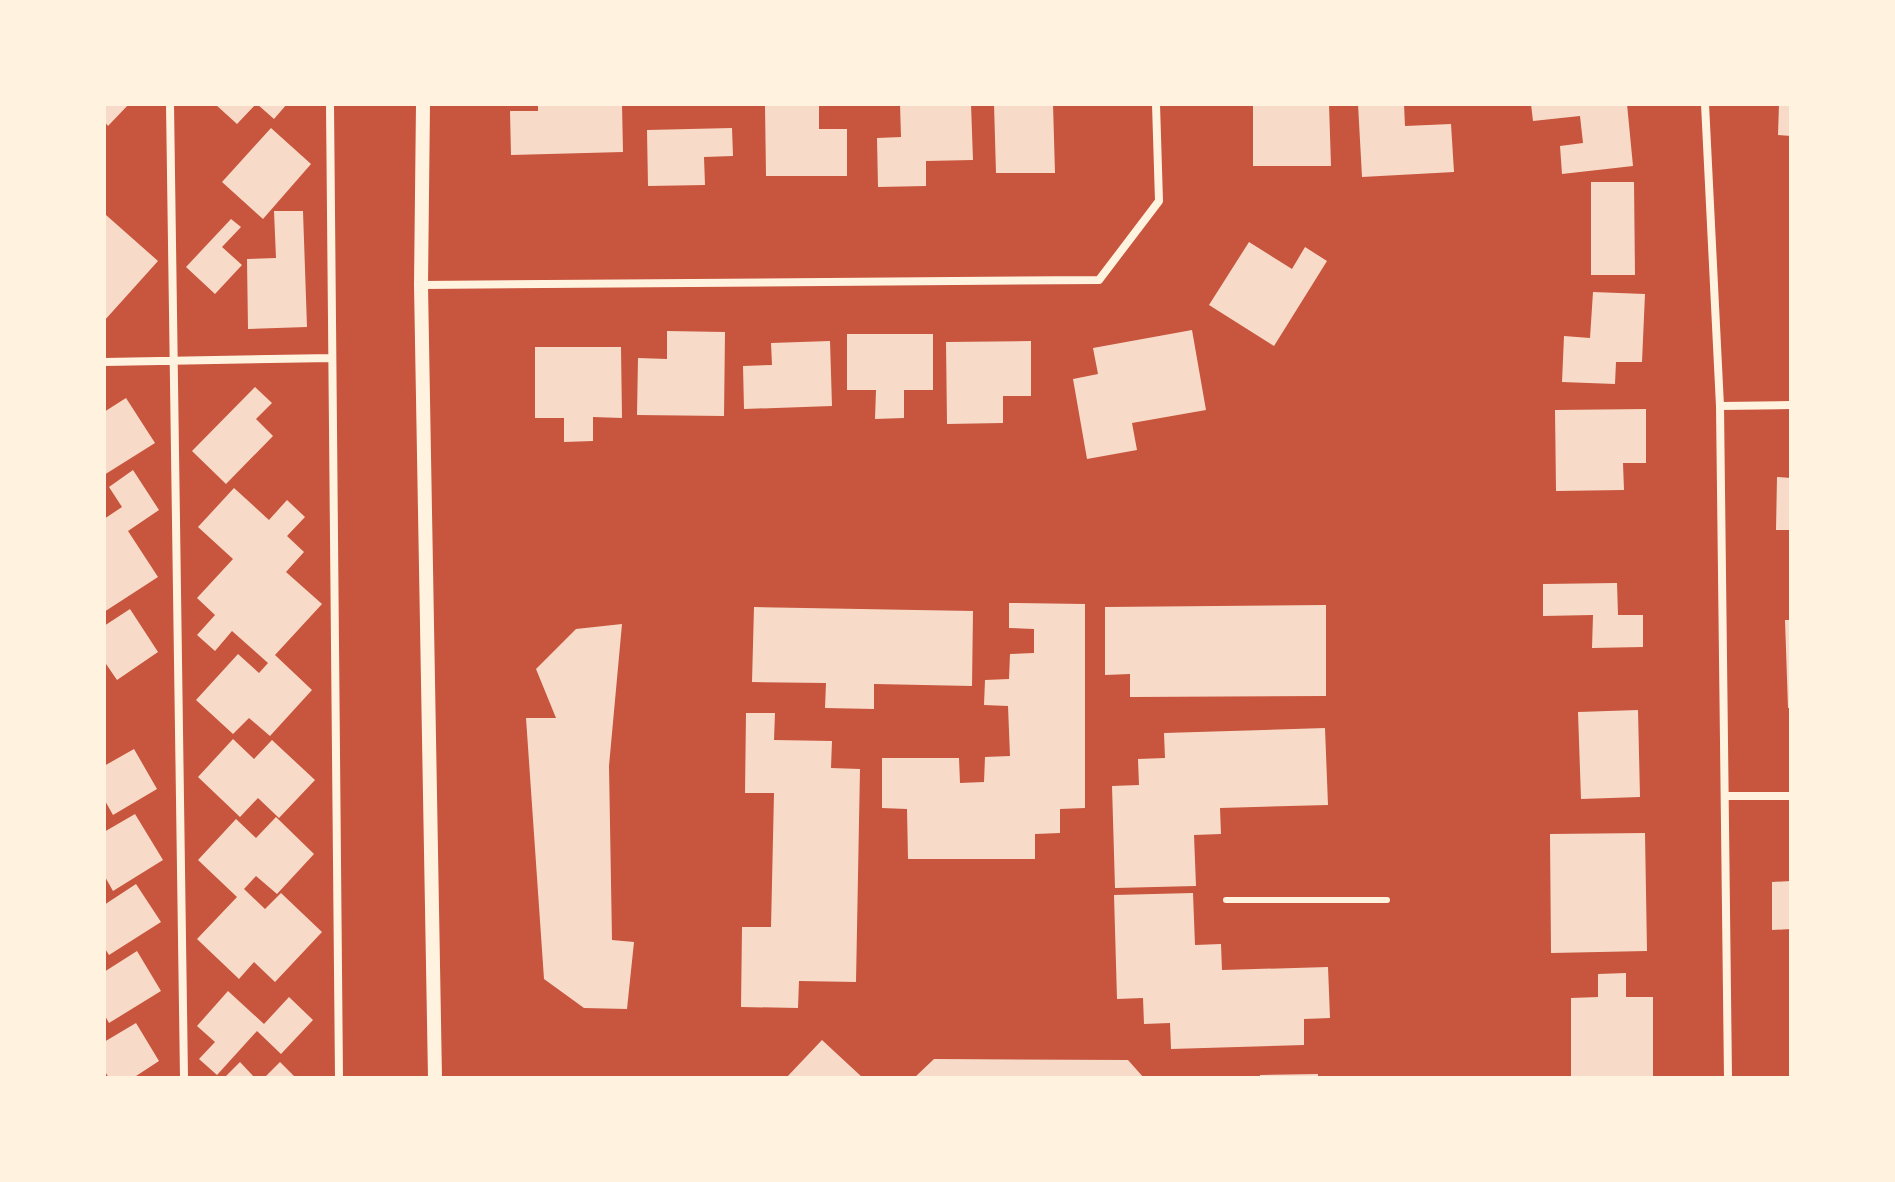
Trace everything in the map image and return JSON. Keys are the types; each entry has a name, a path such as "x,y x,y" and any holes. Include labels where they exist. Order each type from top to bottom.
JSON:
{"street":[{"path":"170,104 184,1078"},
{"path":"330,104 339,1078"},
{"path":"423,104 421,285 435,1078"},
{"path":"421,285 1099,280 1159,201 1156,104"},
{"path":"1705,104 1720,406 1728,1078"},
{"path":"104,362 332,358"},
{"path":"1720,406 1791,405"},
{"path":"1725,796 1791,796"}],"lane":[{"path":"1226,900 1387,900"}],"building":[{"path":"104,104 129,104 108,126 104,121"},
{"path":"215,104 256,104 237,124"},
{"path":"257,104 287,104 274,119"},
{"path":"538,104 622,104 623,152 511,155 510,111 538,111"},
{"path":"900,104 971,104 973,160 926,161 926,186 878,187 877,138 901,137"},
{"path":"994,104 1053,104 1055,173 996,173"},
{"path":"1253,104 1329,104 1331,166 1253,166"},
{"path":"1358,104 1404,104 1405,126 1451,124 1454,172 1362,177"},
{"path":"1531,104 1627,104 1633,166 1562,174 1560,146 1583,143 1580,116 1533,121"},
{"path":"1779,104 1791,104 1791,136 1778,135"},
{"path":"765,106 819,106 819,129 847,129 847,176 766,176"},
{"path":"271,128 311,164 263,219 222,182"},
{"path":"732,128 733,156 704,157 705,185 648,186 647,130"},
{"path":"1591,182 1634,182 1635,275 1591,275"},
{"path":"274,211 303,211 307,327 248,329 247,259 276,258"},
{"path":"106,215 158,261 104,321 104,217"},
{"path":"231,219 241,227 222,247 242,265 215,294 186,267"},
{"path":"1249,242 1292,269 1305,247 1327,261 1274,346 1209,305"},
{"path":"1593,292 1645,294 1642,362 1616,362 1615,384 1562,382 1564,336 1590,338"},
{"path":"1192,330 1206,410 1132,423 1137,450 1087,459 1073,379 1098,374 1093,348"},
{"path":"667,331 725,332 724,416 637,415 638,358 667,359"},
{"path":"847,334 933,334 933,390 904,390 904,418 875,419 876,390 847,390"},
{"path":"830,341 832,406 744,409 743,366 772,365 771,343"},
{"path":"1031,341 1031,396 1003,396 1003,423 947,424 946,342"},
{"path":"535,347 621,347 622,418 593,417 593,441 564,442 564,418 535,418"},
{"path":"255,387 272,403 256,419 273,436 226,484 192,451"},
{"path":"126,398 155,443 104,475 104,412"},
{"path":"1646,409 1646,463 1623,463 1624,490 1556,491 1555,410"},
{"path":"133,470 159,510 128,531 158,577 104,612 104,519 122,507 109,487"},
{"path":"1777,477 1791,478 1791,530 1776,530"},
{"path":"234,488 269,520 287,500 305,517 287,536 304,552 286,572 322,604 275,655 312,690 270,736 249,718 233,734 196,700 238,654 259,673 268,663 232,631 215,651 197,635 215,615 197,598 233,559 198,527"},
{"path":"1617,583 1618,615 1643,615 1643,647 1592,648 1593,615 1543,616 1543,584"},
{"path":"1009,603 1085,604 1085,808 1060,809 1060,833 1035,834 1035,859 908,859 907,809 882,808 882,758 959,758 960,783 984,782 985,757 1010,756 1008,706 984,705 985,680 1009,679 1010,654 1034,653 1034,629 1009,628"},
{"path":"1326,605 1326,696 1130,697 1130,674 1105,675 1105,607"},
{"path":"754,607 973,611 972,686 874,684 874,709 825,708 826,683 752,682"},
{"path":"130,609 158,652 117,680 104,661 104,626"},
{"path":"1785,620 1791,620 1791,708 1788,708"},
{"path":"622,624 609,766 612,940 634,942 627,1009 584,1008 544,979 526,718 556,718 536,669 576,629"},
{"path":"1638,710 1640,797 1581,799 1578,712"},
{"path":"746,713 775,713 774,740 832,741 831,768 860,769 856,982 799,981 798,1008 741,1007 742,927 771,927 774,793 745,793"},
{"path":"1325,728 1328,805 1220,808 1221,834 1194,835 1196,886 1115,888 1112,786 1139,785 1138,759 1165,758 1164,733"},
{"path":"233,739 254,759 272,740 315,780 279,818 258,798 240,817 198,777"},
{"path":"134,749 157,789 113,815 104,799 104,766"},
{"path":"135,814 163,860 113,891 104,875 104,832"},
{"path":"276,817 314,854 277,894 256,876 244,889 265,909 281,893 322,932 275,982 254,962 239,979 197,939 237,897 198,860 236,819 256,838"},
{"path":"1645,833 1647,951 1551,953 1550,834"},
{"path":"1791,881 1791,929 1772,930 1772,882"},
{"path":"136,884 161,922 109,955 104,947 104,905"},
{"path":"1193,893 1195,945 1221,944 1222,970 1328,967 1330,1018 1304,1019 1304,1045 1171,1049 1170,1023 1144,1024 1143,998 1117,999 1114,895"},
{"path":"137,951 161,991 109,1023 104,1014 104,972"},
{"path":"1626,973 1626,997 1653,997 1653,1078 1571,1078 1571,998 1598,997 1598,974"},
{"path":"228,991 264,1024 289,997 313,1020 281,1054 257,1031 217,1075 199,1059 215,1042 197,1026"},
{"path":"136,1023 159,1061 133,1078 109,1078 104,1070 104,1042"},
{"path":"822,1040 863,1078 786,1078"},
{"path":"934,1059 1128,1060 1144,1078 914,1078"},
{"path":"240,1062 255,1078 224,1078"},
{"path":"280,1062 296,1078 264,1078"},
{"path":"1318,1074 1318,1078 1260,1078 1260,1075"}]}
